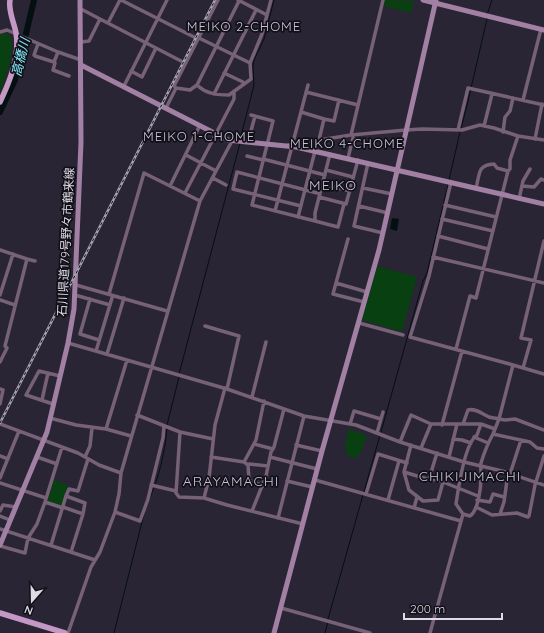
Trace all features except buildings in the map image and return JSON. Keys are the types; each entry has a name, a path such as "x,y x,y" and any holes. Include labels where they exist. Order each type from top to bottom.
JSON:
{"main road":[{"path":"0,102 14,65 16,55 16,34 10,12 10,0"},
{"path":"0,612 67,633"}],"street":[{"name":"石川県道179号野々市鶴来線","path":"0,546 2,530 10,520 44,440 68,343 74,310 81,142 80,0"},
{"path":"108,23 121,0 194,37"},
{"path":"124,86 167,0"},
{"path":"166,108 176,88 174,86 218,0"},
{"path":"197,85 203,91 229,96 251,79 250,64 262,34 271,0"},
{"path":"348,158 358,105 382,0"},
{"path":"423,0 436,2 542,30 523,100"},
{"path":"176,88 190,90 197,85 217,47 238,1 246,2 256,10 267,15"},
{"path":"274,633 312,487 383,233 436,2"},
{"path":"81,9 181,61"},
{"path":"214,94 256,10"},
{"path":"81,42 89,41 100,19"},
{"path":"0,32 7,30 81,62 216,134 232,140 240,142 291,145 544,204"},
{"path":"199,38 250,64"},
{"path":"38,44 34,55 54,62"},
{"path":"131,71 142,77 156,48"},
{"path":"58,52 53,70 69,76"},
{"path":"224,73 243,82 243,85"},
{"path":"275,211 291,145 308,85"},
{"path":"460,130 468,88 471,88 492,94 543,104 535,139"},
{"path":"185,193 234,99 234,91"},
{"path":"306,92 358,105"},
{"path":"484,126 492,94"},
{"path":"503,132 505,117 510,111 513,98"},
{"path":"301,112 334,121 339,100"},
{"path":"248,142 253,115 273,121 252,204 338,227 344,204 346,204 350,191 358,160"},
{"path":"319,140 324,118"},
{"path":"170,186 200,125"},
{"path":"291,145 319,140 406,130 460,130 480,125 518,136 544,140"},
{"path":"456,349 470,296 476,298 501,194 508,170 510,169 510,160 518,136"},
{"path":"67,633 91,567 100,552 115,512 119,494 121,473 131,436 200,201 232,140"},
{"path":"298,217 315,151"},
{"path":"315,221 315,213 330,154"},
{"path":"186,155 216,171"},
{"path":"247,156 325,175"},
{"path":"368,163 354,226 383,233"},
{"path":"476,188 482,168 485,165 494,164 497,168 508,170"},
{"path":"519,199 525,177 530,169"},
{"path":"326,170 353,177"},
{"path":"301,206 233,189 237,172 317,193"},
{"path":"109,294 144,173 200,201"},
{"path":"212,178 226,185"},
{"path":"522,186 534,187 541,178 544,180"},
{"path":"450,182 429,276 410,337 544,374"},
{"path":"322,184 350,191"},
{"path":"363,188 392,194"},
{"path":"319,197 344,204"},
{"path":"445,205 496,217"},
{"path":"359,206 388,213"},
{"path":"442,219 493,231"},
{"path":"438,236 488,249"},
{"path":"348,239 333,294 364,302"},
{"path":"523,368 531,340 520,338 543,253 544,242"},
{"path":"0,250 35,261"},
{"path":"0,295 13,254"},
{"path":"433,257 544,283"},
{"path":"0,362 7,348 5,346 27,259"},
{"path":"336,283 367,292"},
{"path":"76,285 168,311"},
{"path":"75,295 110,305"},
{"path":"96,351 112,298"},
{"path":"107,354 124,298"},
{"path":"90,299 80,334 99,340"},
{"path":"0,300 15,305"},
{"path":"359,323 403,335"},
{"path":"204,498 209,478 215,425 239,336 205,326"},
{"path":"252,397 266,342"},
{"path":"68,343 226,388 304,416 331,422 350,424 400,442 544,485"},
{"path":"0,345 5,346"},
{"path":"442,424 462,351"},
{"path":"106,429 127,360"},
{"path":"481,424 477,435 471,443 461,470 456,504 463,514 470,516 476,507 482,478 481,466 488,443 499,419 513,365"},
{"path":"53,404 26,395 39,371 60,376"},
{"path":"42,400 48,373"},
{"path":"0,389 3,390 0,404"},
{"path":"244,462 254,444 264,402"},
{"path":"252,512 263,486 284,409"},
{"path":"463,424 468,410 471,409 484,413 489,417 505,420 515,419 544,430"},
{"path":"350,424 354,411 381,419"},
{"path":"379,434 383,412"},
{"path":"137,415 180,432 213,439"},
{"path":"400,442 411,415 432,424 481,424 495,429"},
{"path":"278,518 304,416"},
{"path":"50,418 76,425 106,429 131,436"},
{"path":"421,448 432,424"},
{"path":"449,457 457,424"},
{"path":"0,430 1,425 19,431 78,453 104,467 121,473"},
{"path":"115,512 140,521 153,485 166,427"},
{"path":"51,545 69,488 78,490 90,446 92,428"},
{"path":"0,478 19,431"},
{"path":"180,432 176,491 179,497 204,498 252,512 303,524"},
{"path":"493,434 530,442 537,448 544,450"},
{"path":"474,437 488,443"},
{"path":"453,439 471,443"},
{"path":"500,514 504,502 509,474 521,440"},
{"path":"254,444 273,449"},
{"path":"296,445 322,451"},
{"path":"411,445 404,472 409,490 423,501 438,500 443,482"},
{"path":"0,546 25,553 28,538 37,524 62,448"},
{"path":"429,479 437,453"},
{"path":"364,493 378,454 406,463"},
{"path":"476,507 492,515 517,513 528,517 544,456"},
{"path":"0,457 7,460"},
{"path":"37,457 57,464"},
{"path":"211,457 244,462 248,465 257,464 268,466"},
{"path":"270,457 317,469"},
{"path":"388,500 399,461"},
{"path":"248,465 249,480 263,486"},
{"path":"404,472 443,482 478,496"},
{"path":"315,480 461,521"},
{"path":"287,481 312,487"},
{"path":"0,483 63,508 83,514"},
{"path":"153,485 176,491"},
{"path":"477,500 490,502 493,494 504,497"},
{"path":"66,496 85,503 71,552"},
{"path":"414,508 417,496"},
{"path":"0,511 3,505 16,507"},
{"path":"430,633 463,514"},
{"path":"0,516 10,520"},
{"path":"2,530 95,560"},
{"path":"281,608 370,633"}],"green space":[{"path":"385,0 414,1 411,13 384,6"},
{"path":"3,33 11,36 12,50 0,93 0,35"},
{"path":"377,266 417,277 402,332 362,320"},
{"path":"349,429 367,436 360,454 356,458 349,457 346,451 346,440"},
{"path":"54,480 68,485 61,506 47,502"}],"shaded area":[{"path":"392,218 399,219 397,231 390,229"}],"waterway":[{"name":"高橋川","path":"0,112 15,80 34,0"},
{"path":"240,140 254,85 254,60 264,39 274,0"},
{"path":"487,15 492,0"},
{"path":"461,129 487,19"},
{"path":"449,180 460,132"},
{"path":"179,374 240,143"},
{"path":"381,432 423,281 427,273 448,185"},
{"path":"167,425 179,377"},
{"path":"149,500 161,465 167,428"},
{"path":"364,492 380,435"},
{"path":"328,619 363,495"},
{"path":"114,633 144,514"},
{"path":"325,633 328,622"}],"railway":[{"path":"0,423 215,0"}],"district":[{"name":"MEIKO 2-CHOME","path":"244,26"},
{"name":"MEIKO 1-CHOME","path":"199,136"},
{"name":"MEIKO 4-CHOME","path":"347,143"},
{"name":"MEIKO","path":"333,185"},
{"name":"CHIKIJIMACHI","path":"470,476"},
{"name":"ARAYAMACHI","path":"231,481"}]}
